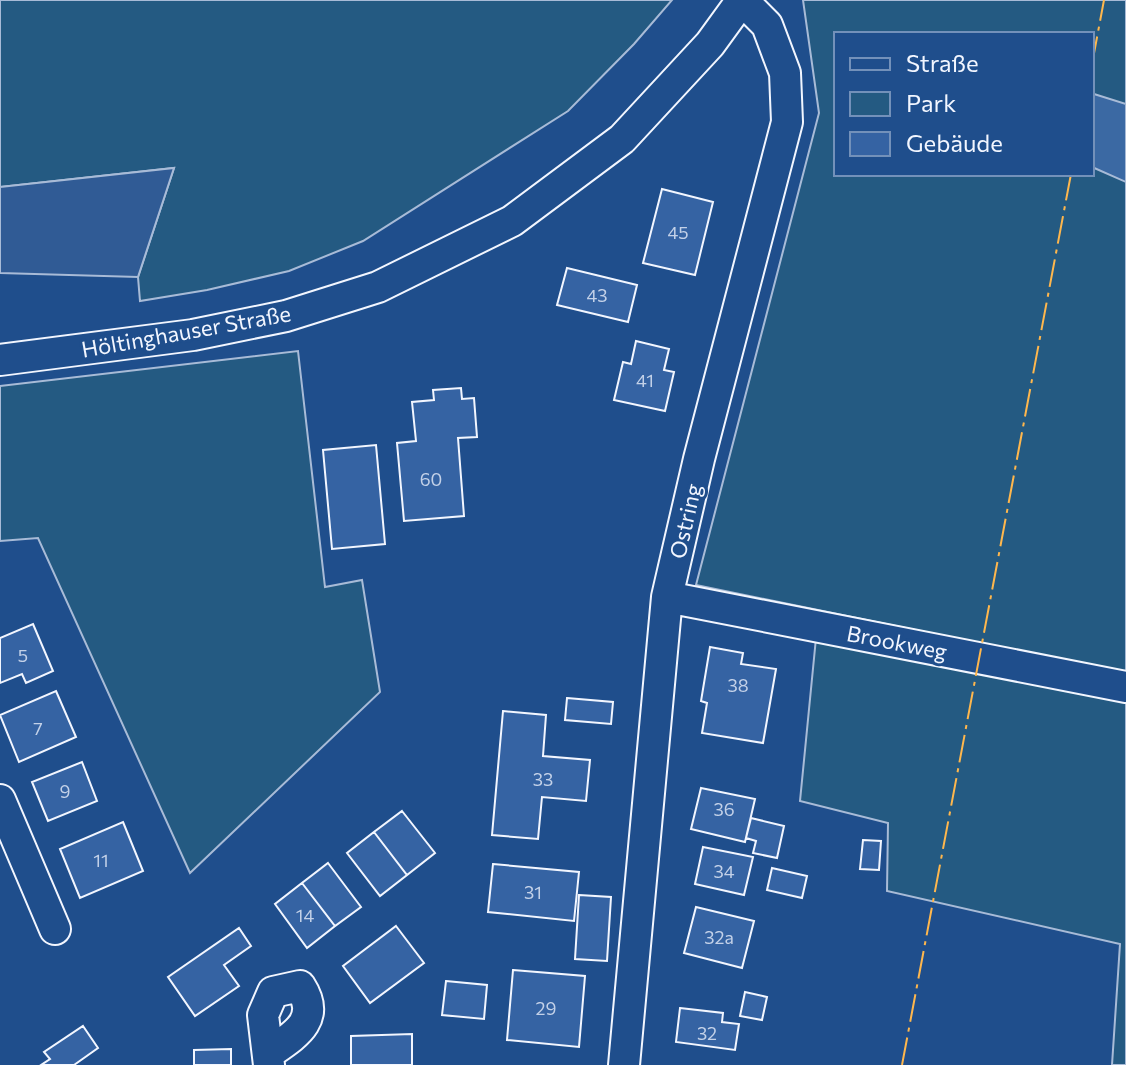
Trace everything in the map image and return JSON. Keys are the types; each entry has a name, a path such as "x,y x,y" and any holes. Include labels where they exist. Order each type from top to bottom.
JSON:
{"street":[{"name":"Höltinghauser Straße","path":"0,360 193,335 286,316 378,287 512,221 622,139 710,44 742,0"},
{"name":"Ostring","path":"624,1065 667,597 699,459 787,122 785,73 781,61 767,25 742,0"},
{"name":"Brookweg","path":"667,597 1126,687"},
{"path":"0,800 55,929"}],"green space":[{"path":"0,0 672,0 568,111 363,241 289,271 207,290 140,301 138,277 174,168 0,187"},
{"path":"803,0 1126,0 1126,673 696,585 819,113"},
{"path":"298,351 325,587 362,580 380,692 190,873 38,538 0,541 0,386"},
{"path":"816,638 1126,699 1126,1065 1112,1065 1120,944 887,891 888,823 800,801"}],"shaded area":[{"path":"1094,94 1126,104 1126,182 1094,168"},
{"path":"174,168 138,277 0,273 0,187"}],"building":[{"path":"662,189 713,202 695,275 643,263"},
{"path":"567,268 637,285 628,322 557,305"},
{"path":"636,341 669,349 664,370 674,372 665,411 614,400 623,362 631,364"},
{"path":"461,388 462,399 474,398 477,437 458,438 464,516 404,521 397,443 416,441 412,402 434,400 433,390"},
{"path":"376,445 385,544 332,549 323,450"},
{"path":"33,624 53,671 26,683 22,674 0,683 0,638"},
{"path":"710,647 743,653 741,664 776,669 763,743 702,733 707,703 701,701"},
{"path":"56,691 76,737 19,762 0,715"},
{"path":"567,698 613,702 611,724 565,720"},
{"path":"503,711 546,715 543,756 590,760 586,801 542,797 538,839 492,835"},
{"path":"82,762 97,801 48,821 32,782"},
{"path":"701,788 755,799 745,842 691,829"},
{"path":"402,811 435,853 407,875 374,832"},
{"path":"751,818 784,826 777,858 753,853 756,841 746,838"},
{"path":"123,822 143,871 80,898 60,849"},
{"path":"374,832 407,875 380,896 347,853"},
{"path":"863,840 881,841 879,870 860,869"},
{"path":"703,847 753,857 744,895 695,884"},
{"path":"328,863 361,907 335,926 302,883"},
{"path":"493,864 579,872 574,921 488,912"},
{"path":"772,868 807,876 802,898 767,890"},
{"path":"302,883 335,926 307,948 275,904"},
{"path":"579,895 611,897 607,961 575,959"},
{"path":"696,907 754,921 742,968 684,953"},
{"path":"396,926 424,963 370,1003 343,966"},
{"path":"239,928 251,946 224,965 239,986 195,1016 168,977"},
{"path":"513,970 585,976 579,1047 507,1040"},
{"path":"446,981 487,985 484,1019 442,1015"},
{"path":"745,992 767,997 762,1020 740,1016"},
{"path":"680,1008 723,1013 722,1022 739,1024 735,1050 676,1042"},
{"path":"83,1026 98,1048 74,1065 41,1065 50,1059 44,1052"},
{"path":"412,1034 412,1065 351,1065 351,1036"},
{"path":"231,1049 231,1065 194,1065 194,1050"}],"power":[{"path":"1094,53 1104,0"},
{"path":"902,1065 1071,176"}]}
